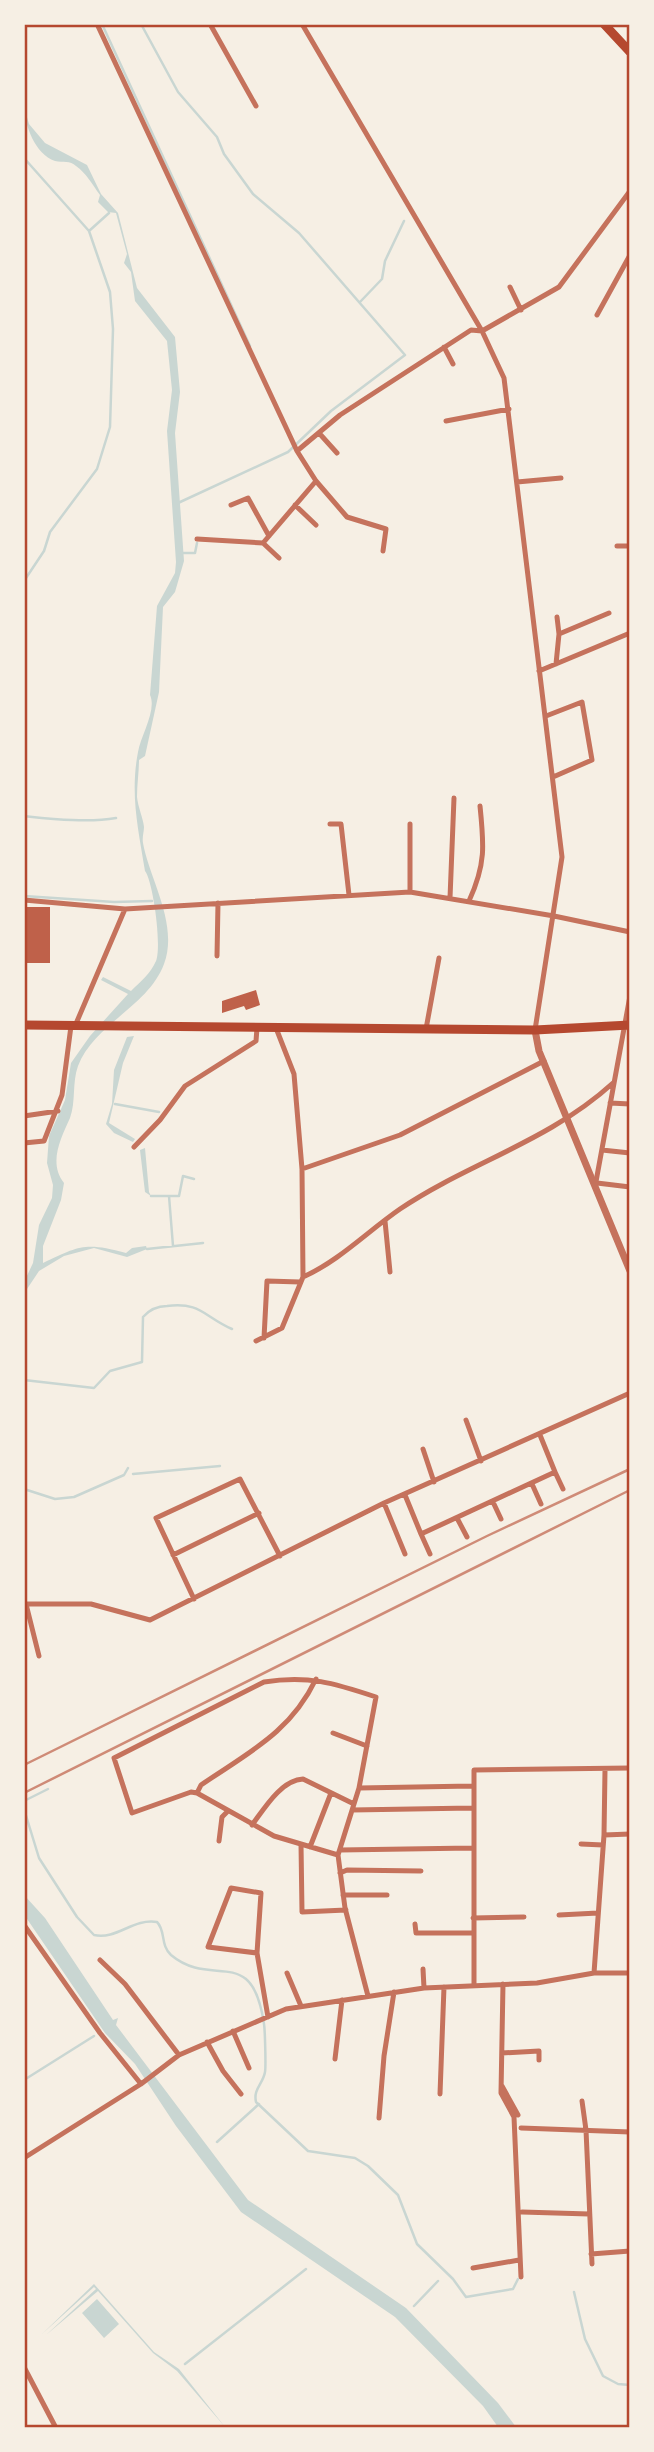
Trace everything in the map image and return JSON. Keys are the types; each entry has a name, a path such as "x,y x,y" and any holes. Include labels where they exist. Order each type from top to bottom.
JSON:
{"main road":[{"path":"604,24 629,52"},
{"path":"24,1025 535,1030 627,1025"}],"street":[{"path":"97,24 296,452 316,481 347,517 386,529 383,551"},
{"path":"211,24 256,106"},
{"path":"302,24 482,331 504,378 562,857 535,1030 544,1061 629,1271"},
{"path":"296,452 340,415 471,330 482,331 559,287 629,191"},
{"path":"597,315 629,255"},
{"path":"509,287 522,310"},
{"path":"444,347 453,364"},
{"path":"446,421 509,410"},
{"path":"319,433 337,453"},
{"path":"517,482 561,478"},
{"path":"262,543 316,481"},
{"path":"231,505 248,498 269,536"},
{"path":"295,505 316,525"},
{"path":"197,539 262,543 279,558"},
{"path":"617,547 629,546"},
{"path":"559,634 609,613"},
{"path":"556,663 559,634 557,617"},
{"path":"539,671 629,633"},
{"path":"545,716 582,702 592,760 553,777"},
{"path":"450,898 454,798"},
{"path":"470,901 485,853 480,806"},
{"path":"330,824 341,824 349,895"},
{"path":"410,824 410,892"},
{"path":"24,900 125,909 410,892 554,916 629,932"},
{"path":"217,956 218,903"},
{"path":"24,1143 44,1141 58,1111 73,1026 125,909"},
{"path":"426,1029 439,958"},
{"path":"596,1185 613,1083 627,1025 629,996"},
{"path":"134,1147 160,1120 185,1086 256,1041 257,1028"},
{"path":"256,1341 282,1328 301,1279 302,1169 294,1074 276,1028"},
{"path":"302,1169 400,1135 544,1061"},
{"path":"264,1338 267,1282 301,1279 319,1270 414,1201 583,1111 613,1083"},
{"path":"610,1103 629,1104"},
{"path":"24,1116 58,1111"},
{"path":"603,1150 629,1153"},
{"path":"596,1185 629,1187"},
{"path":"385,1221 390,1272"},
{"path":"39,1656 25,1604 91,1604 150,1620 384,1503 629,1393"},
{"path":"466,1420 481,1461"},
{"path":"540,1435 563,1489"},
{"path":"423,1449 434,1482"},
{"path":"421,1534 555,1472"},
{"path":"194,1599 156,1518 240,1479 280,1556"},
{"path":"532,1484 541,1504"},
{"path":"405,1495 430,1554"},
{"path":"493,1502 502,1519"},
{"path":"384,1503 405,1554"},
{"path":"173,1555 259,1513"},
{"path":"457,1518 467,1537"},
{"path":"197,1793 201,1785 282,1730 296,1715 316,1679"},
{"path":"368,1996 346,1910 339,1852 359,1788 376,1697 316,1679 264,1682 114,1758 132,1813 191,1792 252,1825 310,1847 339,1852 472,1848"},
{"path":"333,1733 367,1746"},
{"path":"474,1985 474,1770 481,1767 605,1770 629,1768"},
{"path":"594,1973 604,1835 605,1770"},
{"path":"252,1825 274,1796 297,1780 331,1793 353,1807 472,1808"},
{"path":"359,1788 472,1786"},
{"path":"310,1847 331,1793"},
{"path":"219,1841 222,1818 227,1812"},
{"path":"604,1835 629,1834"},
{"path":"301,1844 302,1912 346,1910"},
{"path":"581,1844 603,1845"},
{"path":"340,1873 347,1870 421,1871"},
{"path":"257,1953 208,1947 232,1888 261,1893 257,1953 268,2017"},
{"path":"343,1895 387,1895"},
{"path":"559,1915 598,1913"},
{"path":"473,1918 524,1917"},
{"path":"415,1924 416,1933 473,1933"},
{"path":"24,1925 100,2033 141,2084"},
{"path":"100,1960 125,1984 179,2055"},
{"path":"423,1969 424,1988"},
{"path":"287,1973 301,2006"},
{"path":"24,2158 141,2084 179,2055 233,2031 301,2006 424,1988 537,1983 594,1973 629,1973"},
{"path":"503,1984 501,2093 514,2117 521,2277"},
{"path":"440,2094 444,1987"},
{"path":"379,2118 384,2056 394,1992"},
{"path":"335,2059 342,2000"},
{"path":"233,2031 249,2068"},
{"path":"207,2042 223,2071 241,2094"},
{"path":"502,2053 539,2051 539,2060"},
{"path":"502,2086 518,2115"},
{"path":"582,2101 586,2130 592,2264"},
{"path":"521,2129 629,2132"},
{"path":"522,2212 589,2214"},
{"path":"591,2254 629,2251"},
{"path":"473,2268 519,2260"},
{"path":"24,2367 56,2427"}],"shaded area":[{"path":"24,107 29,124 45,143 87,165 101,194 118,213 137,288 175,337 180,392 175,433 184,561 175,592 163,607 159,692 145,756 139,760 137,792 144,827 146,857 166,917 168,949 164,964 146,992 96,1038 78,1066 72,1112 56,1159 59,1175 64,1183 61,1200 43,1246 43,1263 74,1249 91,1247 126,1253 132,1248 146,1246 147,1249 127,1257 94,1248 64,1256 39,1271 25,1292 25,1280 33,1263 39,1225 52,1198 53,1185 47,1163 49,1136 65,1100 71,1063 90,1036 128,994 101,980 103,977 131,991 148,973 158,953 156,914 140,840 135,782 138,752 152,708 150,695 157,606 175,573 176,562 167,431 172,390 167,341 135,301 131,272 124,263 127,254 116,213 108,212 98,202 100,195 80,169 71,163 55,161 42,152 29,131"},
{"path":"134,1036 123,1063 109,1123 135,1139 133,1142 114,1133 106,1124 112,1104 114,1070 127,1037"},
{"path":"145,1148 151,1196 145,1192 140,1150"},
{"path":"25,1896 45,1918 113,2020 118,2018 116,2025 248,2200 406,2308 498,2403 516,2427 498,2427 483,2406 395,2317 241,2212 176,2126 135,2064 105,2033 25,1916"},
{"path":"94,2284 154,2352 179,2369 225,2427 177,2371 153,2353 98,2291 46,2335 96,2289 94,2287 42,2334"},
{"path":"97,2299 119,2324 104,2338 82,2313"}],"building":[{"path":"24,907 50,907 50,963 24,963"},
{"path":"256,990 260,1005 246,1010 244,1006 222,1013 222,1001"}],"waterway":[{"path":"102,24 250,346"},
{"path":"141,24 178,92 217,137 224,154 253,194 299,233 405,355 331,411 288,452 178,503"},
{"path":"24,158 89,231 110,292 113,329 110,427 97,469 50,532 44,551 24,581"},
{"path":"89,231 109,213"},
{"path":"360,302 382,279 385,261 404,221"},
{"path":"181,553 195,553 197,543"},
{"path":"24,816 82,820 116,818"},
{"path":"24,896 114,902 152,901"},
{"path":"115,1104 159,1112"},
{"path":"173,1246 169,1196 179,1196 183,1176 194,1179"},
{"path":"151,1196 169,1196"},
{"path":"147,1249 203,1243"},
{"path":"24,1380 94,1388 110,1371 142,1362 143,1317 160,1307 178,1305 195,1308 232,1329"},
{"path":"133,1474 220,1466"},
{"path":"24,1489 55,1499 74,1497 124,1475 128,1468"},
{"path":"24,1806 26,1800 48,1789"},
{"path":"24,1809 39,1858 77,1917 94,1935 110,1935 140,1923 157,1922 165,1947 171,1955 187,1965 240,1975 250,1984 258,1999 265,2033 265,2072 256,2094 256,2102 308,2151 355,2158 368,2166 398,2195 417,2244 453,2279 466,2297 513,2289 518,2279"},
{"path":"24,2080 94,2036"},
{"path":"217,2142 259,2104"},
{"path":"185,2364 306,2269"},
{"path":"414,2306 438,2281"},
{"path":"574,2292 585,2339 603,2376 618,2384 630,2385"}],"railway":[{"path":"24,1765 487,1536 630,1469"},
{"path":"24,1793 630,1490"}]}
